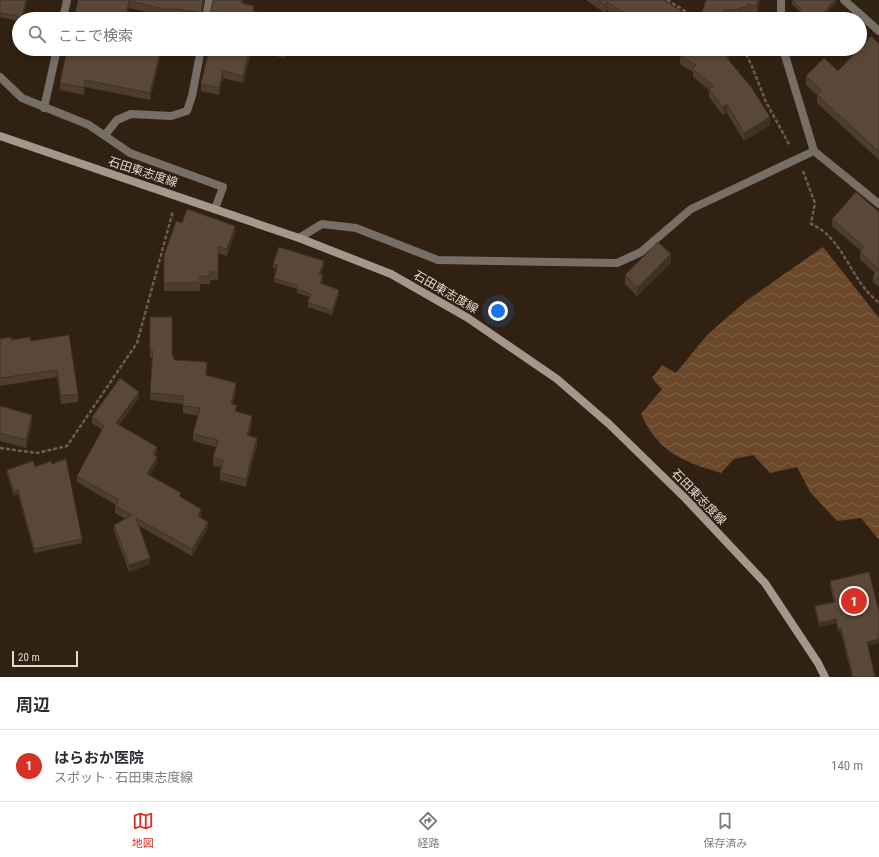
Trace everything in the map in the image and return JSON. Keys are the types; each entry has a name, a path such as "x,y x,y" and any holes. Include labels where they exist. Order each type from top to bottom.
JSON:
{"main road":[{"name":"石田東志度線","path":"0,136 299,238 391,274 468,318 557,379 609,424 686,499 765,583 818,663 824,677"}],"street":[{"path":"64,12 67,0"},
{"path":"781,0 781,12"},
{"path":"844,0 858,12"},
{"path":"207,12 209,1"},
{"path":"867,20 879,31"},
{"path":"44,108 55,56"},
{"path":"105,135 117,120 130,114 171,116 187,111 192,96 200,56"},
{"path":"785,56 814,151 879,204"},
{"path":"0,77 22,98 89,125 130,152 223,187 215,209"},
{"path":"299,238 322,224 356,228 438,260 617,263 641,252 692,209 814,151"}],"path":[{"path":"666,0 686,12"},
{"path":"747,56 752,64 766,102 808,182 815,203 811,224 820,227 835,243 866,290 879,303"},
{"path":"0,448 37,454 67,446 137,343 177,196"}],"water":[{"path":"823,247 879,318 879,540 861,518 837,521 810,492 797,467 770,473 753,455 734,459 721,473 707,469 673,454 664,447 648,427 641,414 662,389 652,378 662,365 676,373 707,335 746,301"}],"building":[{"path":"0,0 26,0 23,12 12,12 12,15 0,13"},
{"path":"78,0 203,0 201,12 171,8 170,10 129,1 127,12 75,12"},
{"path":"213,0 242,0 241,3 254,6 253,11 258,12 211,12"},
{"path":"598,0 664,0 683,12 623,12 607,2 605,5"},
{"path":"706,0 758,0 757,6 747,4 746,8 741,7 740,10 734,9 733,11 725,9 723,12 702,12"},
{"path":"792,0 835,0 824,12 798,12 801,9"},
{"path":"871,36 879,44 879,152 817,95 821,90 806,76 824,58 838,71 852,56 867,56 867,40"},
{"path":"66,56 159,56 150,93 85,80 84,88 60,83"},
{"path":"207,56 248,56 243,76 223,71 219,88 201,84"},
{"path":"680,56 727,56 726,57 752,88 770,117 744,133 727,104 723,107 709,89 714,86 693,69 696,65"},
{"path":"856,192 879,212 879,280 873,275 878,269 860,252 864,247 832,219"},
{"path":"187,209 235,226 227,249 218,246 218,272 210,272 210,276 200,276 200,283 164,283 164,256 176,221 182,223"},
{"path":"658,242 671,254 637,288 625,275"},
{"path":"279,247 324,261 319,274 323,275 320,283 339,290 332,311 308,302 311,294 297,289 298,286 274,278 278,265 273,264"},
{"path":"150,317 172,317 172,356 174,357 174,360 207,362 206,375 236,383 231,404 237,405 235,411 252,416 247,435 257,438 246,479 220,473 223,460 213,458 218,440 193,434 200,408 183,406 183,396 150,393 153,351 150,351"},
{"path":"69,335 78,394 61,396 57,370 0,378 0,339 11,337 11,340 30,337 31,341"},
{"path":"120,378 139,392 116,423 157,447 153,454 157,457 147,474 181,493 179,496 201,509 198,516 208,522 192,549 136,518 150,558 129,565 114,525 132,515 115,506 119,500 77,476 104,426 92,417"},
{"path":"0,406 32,415 26,440 0,433"},
{"path":"66,459 82,539 34,549 18,490 14,492 7,470 33,461 35,467 51,461 52,464"},
{"path":"869,572 879,612 879,639 867,642 875,677 853,677 841,628 838,629 836,619 819,623 815,606 835,602 830,581"}],"place":[{"name":"はらおか医院","path":"854,601"}]}
